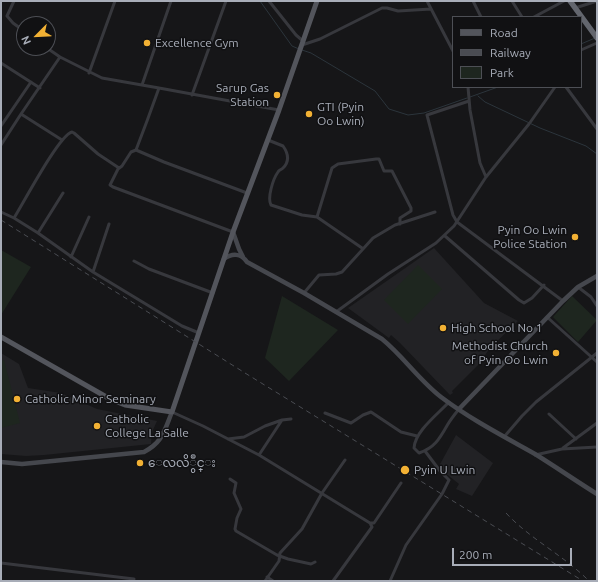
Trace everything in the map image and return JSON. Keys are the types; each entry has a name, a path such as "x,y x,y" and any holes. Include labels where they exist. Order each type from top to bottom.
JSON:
{"highway":[{"path":"570,1 581,16"},
{"path":"582,17 595,34"}],"main road":[{"path":"1,337 110,399 125,405 172,412 233,232 279,110 317,1"}],"street":[{"path":"14,1 7,16 16,25"},
{"path":"89,73 116,1"},
{"path":"142,85 170,1"},
{"path":"192,95 226,1"},
{"path":"269,1 296,35 301,46 320,39 382,8 398,11 431,9"},
{"path":"427,1 451,43"},
{"path":"473,1 481,16"},
{"path":"512,1 521,16"},
{"path":"536,16 564,1"},
{"path":"575,8 597,1"},
{"path":"582,50 597,43"},
{"path":"56,54 89,73 102,78 279,110"},
{"path":"1,145 60,57"},
{"path":"1,62 40,88"},
{"path":"1,126 31,82"},
{"path":"159,88 136,150 131,152 119,168 110,185 233,232 239,249 247,262 304,293 382,339 392,347 428,385 449,402 504,438 535,454 597,494"},
{"path":"468,88 480,162 486,177"},
{"path":"336,312 445,236 458,222 486,177 530,123 554,88"},
{"path":"567,88 597,129"},
{"path":"469,101 427,115 451,210 458,222 544,285 563,301"},
{"path":"21,114 62,140"},
{"path":"14,218 62,140 68,133 72,132 98,154 119,168"},
{"path":"268,140 283,146 288,157 284,167 277,173 269,196 269,202 271,205 302,215 317,217 362,248"},
{"path":"136,150 247,193"},
{"path":"317,217 332,168 338,164 376,159 380,162 384,171 392,171 411,208 409,213 400,218 400,224"},
{"path":"38,233 63,193"},
{"path":"1,212 38,233 93,272 182,326 199,333"},
{"path":"304,293 319,275 336,274 342,272 362,248 373,238 391,227 435,212"},
{"path":"71,257 89,217"},
{"path":"93,272 109,224"},
{"path":"445,236 524,303 532,298 544,285"},
{"path":"224,259 229,255 237,254 243,257"},
{"path":"134,261 149,269 212,293"},
{"path":"449,402 417,436 414,442 414,448 419,453 425,451 436,443 448,423 459,409 563,301 578,287 597,276"},
{"path":"578,287 591,297 597,306"},
{"path":"547,317 597,362"},
{"path":"504,438 536,402 597,353"},
{"path":"1,462 22,464 144,452 154,447 158,443 172,412 228,438 370,523 372,527 333,581"},
{"path":"325,413 350,423 363,414 371,412 401,432 407,435 417,436"},
{"path":"549,414 576,439"},
{"path":"228,438 244,437 265,426 282,420 291,419"},
{"path":"260,456 282,420"},
{"path":"562,449 597,423"},
{"path":"535,454 562,449 597,447"},
{"path":"390,581 406,545 442,494 449,480 425,451"},
{"path":"265,581 279,561 281,556 280,553 302,529 322,493 345,460"},
{"path":"230,478 236,483 234,493 241,509 237,518 235,529 281,556 311,564 315,562"},
{"path":"370,523 374,523 401,483"},
{"path":"1,564 134,579"},
{"path":"268,577 273,581"}],"shaded area":[{"name":"High School No 1","path":"434,248 484,303 518,321 490,348 483,360 452,391 453,393 450,395 391,335 389,338 348,308"},
{"name":"Catholic College La Salle","path":"1,353 19,364 28,388 61,393 97,409 157,421 152,432 151,444 44,455 26,456 1,454"},
{"path":"456,435 493,463 472,496 456,489 459,484 439,468"}],"green space":[{"path":"1,250 31,267 1,315"},
{"path":"418,265 442,289 408,324 384,300"},
{"path":"282,296 338,330 289,381 265,358"},
{"path":"572,296 597,320 578,342 553,317"},
{"path":"4,360 20,423 1,428 1,361"}],"waterway":[{"path":"260,1 292,46 299,49"},
{"path":"582,44 595,38"},
{"path":"302,50 311,53 375,91 389,109 408,115 424,113 467,98"},
{"path":"470,97 495,88"},
{"path":"478,96 485,102 540,128 586,146 597,154"}],"railway":[{"path":"1,220 245,373 583,581"},
{"path":"506,513 525,531 588,580"}],"place":[{"name":"Excellence Gym","path":"147,43"},
{"name":"Sarup Gas Station","path":"277,95"},
{"name":"GTI (Pyin Oo Lwin)","path":"309,114"},
{"name":"Pyin Oo Lwin Police Station","path":"575,237"},
{"name":"High School No 1","path":"443,328"},
{"name":"Methodist Church of Pyin Oo Lwin","path":"556,353"},
{"name":"Catholic Minor Seminary","path":"17,399"},
{"name":"Catholic College La Salle","path":"97,426"},
{"name":"ေလလိွဳင္း","path":"140,463"},
{"name":"Pyin U Lwin","path":"405,470"}]}
